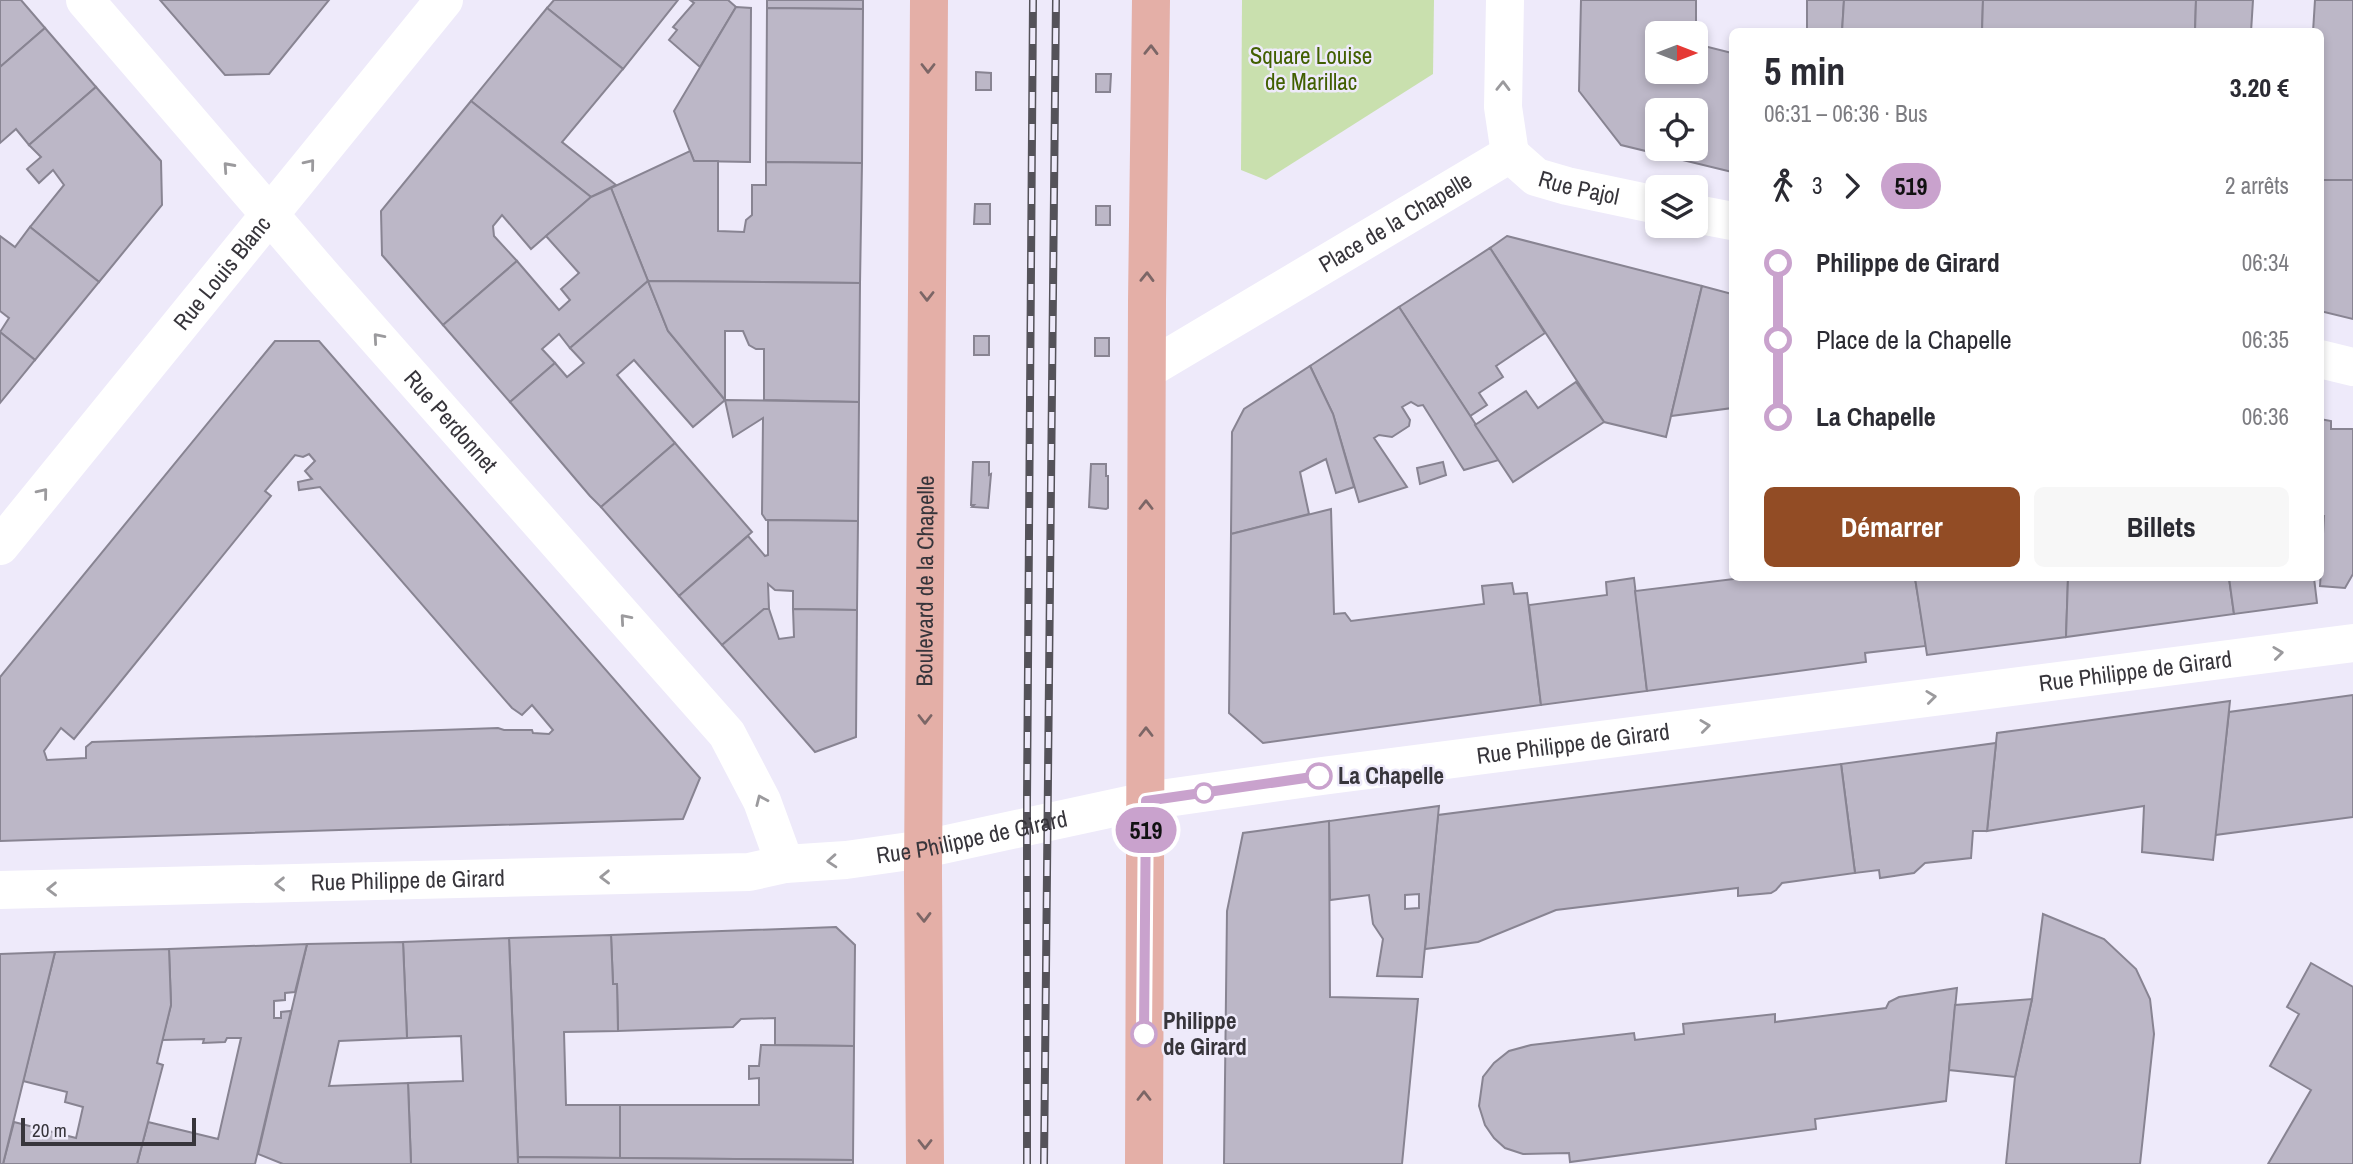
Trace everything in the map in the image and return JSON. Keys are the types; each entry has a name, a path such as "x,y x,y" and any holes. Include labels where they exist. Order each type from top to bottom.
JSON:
{"main road":[{"name":"Boulevard de la Chapelle","path":"925,1164 929,0"},
{"path":"1143,1164 1147,370 1152,0"}],"street":[{"name":"Rue Perdonnet","path":"85,0 727,734 762,801 785,864"},
{"name":"Rue Louis Blanc","path":"0,546 444,0"},
{"path":"1505,0 1503,107 1510,154"},
{"name":"Place de la Chapelle","path":"1147,370 1510,154"},
{"name":"Rue Pajol","path":"1510,154 1536,177 1645,202"},
{"path":"1708,216 1729,220"},
{"path":"2324,360 2353,367"},
{"name":"Rue Philippe de Girard","path":"0,890 749,872 785,864 846,860 924,849 1146,801 2353,643"}],"green space":[{"name":"Square Louise de Marillac","path":"1242,0 1434,0 1433,74 1266,180 1241,170"}],"building":[{"path":"0,0 21,0 45,28 0,67"},
{"path":"160,0 329,0 269,74 225,75"},
{"path":"554,0 678,0 623,69 547,8"},
{"path":"690,0 728,0 736,7 700,67 669,40 677,30 673,27 694,3"},
{"path":"767,0 863,0 863,9 767,8"},
{"path":"1581,0 1696,0 1696,21 1645,21 1645,84 1708,84 1708,47 1729,52 1729,171 1687,161 1708,161 1708,98 1645,98 1645,151 1621,145 1579,91"},
{"path":"1807,0 1844,0 1842,28 1807,28"},
{"path":"1844,0 1983,0 1982,28 1842,28"},
{"path":"1983,0 2196,0 2195,28 1982,28"},
{"path":"2196,0 2253,0 2251,28 2195,28"},
{"path":"2315,0 2353,0 2353,180 2324,180 2324,28 2313,28"},
{"path":"736,7 751,8 750,162 694,161 674,111"},
{"path":"547,8 623,69 562,142 616,185 591,197 471,101"},
{"path":"767,8 863,9 862,163 766,162"},
{"path":"45,28 96,87 29,145 16,129 0,143 0,67"},
{"path":"976,72 991,73 991,90 976,90"},
{"path":"1096,74 1111,74 1110,92 1096,92"},
{"path":"96,87 161,161 162,205 99,282 30,227 64,185 53,170 39,183 27,169 41,157 29,145"},
{"path":"471,101 591,197 531,249 502,215 493,226 494,236 517,261 443,325 382,255 381,211"},
{"path":"690,151 694,161 718,161 718,231 744,232 746,220 752,215 752,185 766,185 766,162 862,163 860,283 648,281 611,188"},
{"path":"2324,180 2353,180 2353,319 2324,312"},
{"path":"611,188 648,281 570,348 559,334 542,349 555,363 510,402 443,325 517,261 559,310 570,300 561,289 579,273 546,236 591,197"},
{"path":"975,204 990,204 990,224 974,224"},
{"path":"1096,206 1110,206 1110,225 1096,225"},
{"path":"30,227 99,282 35,360 0,332 9,318 0,311 0,236 15,247"},
{"path":"1507,236 1702,286 1666,437 1604,422 1490,248"},
{"path":"1490,248 1545,333 1496,366 1503,377 1479,393 1487,405 1470,416 1399,307"},
{"path":"648,281 668,331 725,400 693,427 634,360 617,375 675,443 601,507 510,402 555,363 567,377 584,363 570,348"},
{"path":"648,281 860,283 859,402 764,400 764,349 749,345 743,331 725,331 725,400 668,331"},
{"path":"1702,286 1729,293 1729,408 1671,416"},
{"path":"1399,307 1499,460 1464,470 1423,405 1418,406 1411,402 1402,407 1410,420 1409,426 1392,437 1379,435 1374,438 1407,487 1359,502 1333,414 1310,366"},
{"path":"0,332 35,360 0,403"},
{"path":"974,336 989,336 989,355 974,355"},
{"path":"1095,338 1109,338 1109,356 1095,356"},
{"path":"275,341 319,341 700,778 683,819 0,841 0,677","holes":["309,454 315,461 305,471 312,479 298,482 299,490 320,487 512,708 522,715 532,705 553,730 549,734 498,728 92,742 86,747 86,758 47,760 44,751 61,728 74,739 271,496 265,491 295,455 303,457"]},
{"path":"1310,366 1333,414 1354,487 1336,493 1326,459 1300,472 1309,514 1231,534 1232,432 1244,409"},
{"path":"1576,382 1604,422 1513,482 1475,425 1526,391 1538,408"},
{"path":"725,400 859,402 858,521 766,520 762,514 763,418 733,437"},
{"path":"2324,420 2331,421 2331,429 2353,429 2353,574 2345,588 2320,586 2320,581 2324,581"},
{"path":"675,443 752,532 679,596 601,507"},
{"path":"973,462 989,462 989,475 991,474 988,508 971,505"},
{"path":"1443,462 1446,475 1420,484 1417,468"},
{"path":"1091,464 1106,464 1106,509 1089,507"},
{"path":"1331,509 1334,614 1345,613 1351,621 1484,604 1482,586 1512,583 1514,594 1527,593 1541,705 1263,743 1229,713 1231,534"},
{"path":"768,520 858,521 857,610 793,609 793,591 775,590 768,584 769,609 764,609 722,645 679,596 748,536 765,556 768,555"},
{"path":"1634,578 1647,691 1541,705 1529,605 1607,595 1606,582"},
{"path":"1729,580 1915,581 1926,646 1865,653 1866,662 1647,691 1635,591"},
{"path":"1915,581 2068,581 2066,637 1927,655"},
{"path":"2068,581 2229,581 2234,614 2066,637"},
{"path":"2229,581 2314,581 2317,603 2234,614"},
{"path":"764,609 769,609 779,639 794,637 793,609 857,610 856,737 815,752 722,645"},
{"path":"2353,695 2353,817 2215,835 2229,712"},
{"path":"2230,701 2213,860 2142,852 2144,806 1987,831 1997,733"},
{"path":"1996,743 1987,831 1973,831 1971,858 1925,863 1914,873 1880,878 1879,870 1855,873 1841,764"},
{"path":"1841,764 1855,873 1782,883 1771,893 1738,896 1738,888 1556,910 1478,942 1425,949 1438,815"},
{"path":"1439,806 1422,977 1377,976 1383,939 1373,924 1369,895 1330,900 1329,821","holes":["1419,894 1419,908 1405,909 1405,895"]},
{"path":"1329,821 1330,997 1418,999 1402,1164 1224,1164 1227,911 1243,833"},
{"path":"2043,914 2104,939 2136,969 2150,999 2154,1034 2140,1164 2006,1164 2015,1077 2032,999"},
{"path":"836,927 855,945 854,1046 775,1045 775,1018 741,1019 733,1027 618,1031 617,984 613,984 611,935"},
{"path":"611,935 613,984 617,984 618,1031 564,1032 566,1105 620,1105 620,1158 518,1157 509,938"},
{"path":"509,938 518,1164 411,1164 408,1083 463,1081 461,1036 407,1038 403,942"},
{"path":"403,942 407,1038 339,1041 329,1086 408,1083 411,1164 283,1164 258,1154 307,944"},
{"path":"307,944 295,992 285,993 285,1000 274,1001 274,1018 281,1018 281,1012 291,1011 255,1164 137,1164 148,1122 218,1139 241,1038 203,1043 204,1039 162,1040 171,1005 169,949"},
{"path":"169,949 171,1005 157,1063 163,1065 137,1164 3,1164 14,1122 76,1138 83,1107 65,1102 67,1092 23,1081 55,952"},
{"path":"55,952 3,1164 0,1164 0,954"},
{"path":"2311,963 2353,987 2353,1164 2268,1164 2311,1090 2270,1066 2299,1014 2287,1007"},
{"path":"1957,988 1946,1101 1815,1119 1816,1129 1570,1162 1569,1153 1523,1154 1505,1148 1485,1125 1479,1106 1483,1077 1494,1063 1509,1051 1531,1045 1634,1033 1635,1040 1684,1034 1683,1024 1775,1014 1775,1022 1886,1008 1889,1002 1899,997"},
{"path":"2032,999 2015,1077 1949,1070 1955,1005"},
{"path":"761,1045 854,1046 853,1160 620,1158 620,1105 759,1105 759,1078 749,1079 749,1066 759,1066"},
{"path":"518,1157 853,1160 853,1164 518,1164"}],"railway":[{"path":"1027,1164 1033,0"},
{"path":"1044,1164 1056,0"}],"bus line":[{"name":"519","path":"1144,1034 1146,801 1319,776"}],"place":[{"name":"La Chapelle","path":"1319,776"},
{"name":"Philippe de Girard","path":"1144,1034"}]}
